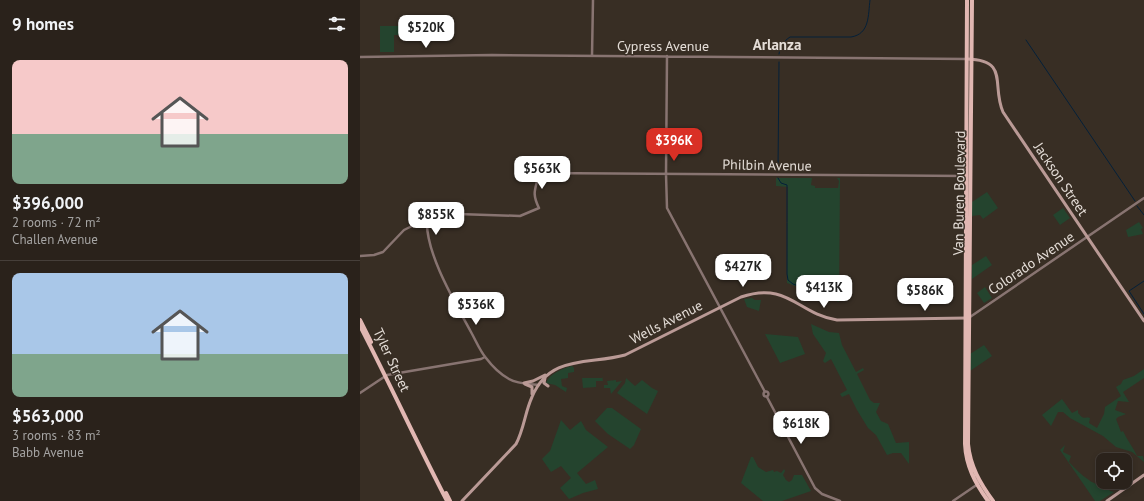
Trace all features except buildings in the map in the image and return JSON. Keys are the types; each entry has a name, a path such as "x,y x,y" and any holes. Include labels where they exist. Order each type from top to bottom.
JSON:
{"main road":[{"name":"Van Buren Boulevard","path":"969,0 969,116 965,275 967,318 968,445 971,463 988,501"},
{"name":"Van Buren Boulevard","path":"969,6 971,24 969,59"},
{"name":"Jackson Street","path":"969,59 984,61 995,70 998,100 1003,112 1144,321"},
{"name":"Van Buren Boulevard","path":"968,176 969,300 967,318 964,431 965,448 967,462 972,476 993,501"},
{"path":"965,275 967,279 967,295 969,300"},
{"name":"Wells Avenue","path":"462,501 516,444 522,433 532,395 547,374 565,364 616,358 625,355 748,294 766,293 786,297 823,317 837,320 967,318"},
{"name":"Tyler Street","path":"360,320 402,411 447,501"},
{"name":"Tyler Street","path":"360,326 374,351"},
{"path":"524,383 533,381 547,374"},
{"path":"547,374 544,382 548,386"},
{"path":"524,383 532,387 532,395"},
{"path":"964,431 966,432 968,445"},
{"name":"Tyler Street","path":"419,446 421,447 450,501"},
{"path":"967,462 970,463 975,473"},
{"path":"1107,501 1144,476"}],"street":[{"path":"592,56 593,0"},
{"name":"Cypress Avenue","path":"360,57 492,55 969,59"},
{"path":"667,56 667,208 765,392 764,396 767,397 815,488 822,494 840,501"},
{"name":"Philbin Avenue","path":"426,222 458,214 520,216 539,208 534,199 539,172 968,176"},
{"name":"Colorado Avenue","path":"967,318 1144,198"},
{"path":"360,256 374,255 383,252 407,228 426,222 431,250 437,264 454,302 485,357 508,379 539,385"},
{"path":"360,393 386,375 481,359 485,357"},
{"path":"953,501 979,483"}],"green space":[{"path":"380,26 405,26 405,35 394,35 394,52 380,52"},
{"path":"776,178 812,178 811,185 815,186 815,188 838,188 839,181 837,178 840,178 839,302 787,283 788,187 776,186"},
{"path":"987,192 998,208 983,219 980,215 972,216 972,202"},
{"path":"1063,208 1070,218 1060,225 1053,215"},
{"path":"1139,222 1143,228 1141,229 1143,234 1128,237 1126,230"},
{"path":"986,256 992,265 972,279 972,265"},
{"path":"985,287 992,298 984,303 977,293"},
{"path":"752,298 755,300 761,300 759,311 747,307 744,299"},
{"path":"811,324 829,332 839,333 842,345 856,372 863,368 864,370 857,374 870,400 874,403 880,403 876,412 881,421 888,424 896,443 909,442 909,464 901,453 887,455 876,435 868,428 849,394 842,397 840,394 847,390 831,359 825,363 823,361 826,353 813,334"},
{"path":"765,334 798,337 805,354 780,363"},
{"path":"984,345 992,356 970,371 970,354"},
{"path":"572,366 574,368 574,372 568,373 568,378 561,379 562,386 567,388 566,392 555,385 546,383 553,374"},
{"path":"1144,369 1144,378 1123,392 1129,402 1118,401 1115,410 1126,414 1116,419 1121,432 1123,431 1137,456 1143,456 1144,462 1132,452 1116,447 1103,436 1070,418 1063,412 1058,412 1051,426 1042,415 1062,399 1072,413 1078,410 1078,413 1082,417 1090,418 1089,423 1097,428 1104,414 1105,407 1121,396 1116,387 1121,384 1123,380 1134,376"},
{"path":"602,376 603,381 596,381 596,387 583,388 582,378 602,378"},
{"path":"626,378 635,386 642,380 658,391 647,414 617,393 625,383"},
{"path":"616,380 616,382 622,381 611,394 610,388 604,388 604,385 608,385 607,381"},
{"path":"607,408 612,408 641,429 634,445 630,449 608,434 595,421"},
{"path":"561,420 570,430 581,421 586,430 608,447 577,473 586,484 595,480 598,489 569,499 560,488 571,478 561,466 551,472 542,459 550,451"},
{"path":"1065,445 1063,452 1071,456 1069,462 1083,476 1096,484 1096,489 1109,489 1114,492 1100,501 1095,501 1060,450"},
{"path":"751,457 753,457 758,467 766,472 773,470 774,472 777,471 781,473 784,469 785,471 783,475 789,482 792,480 794,475 802,475 811,491 782,501 763,501 741,483"}],"waterway":[{"path":"779,54 783,44 790,37 851,37 857,35 862,32 867,23 870,0"},
{"path":"1026,40 1135,201"},
{"path":"778,171 779,62"},
{"path":"778,178 781,183 787,185 787,222"},
{"path":"1137,206 1144,215"},
{"path":"787,223 788,280 793,284 821,294"},
{"path":"1144,281 1129,291 1144,314"}],"district":[{"name":"Arlanza","path":"777,45"}]}
